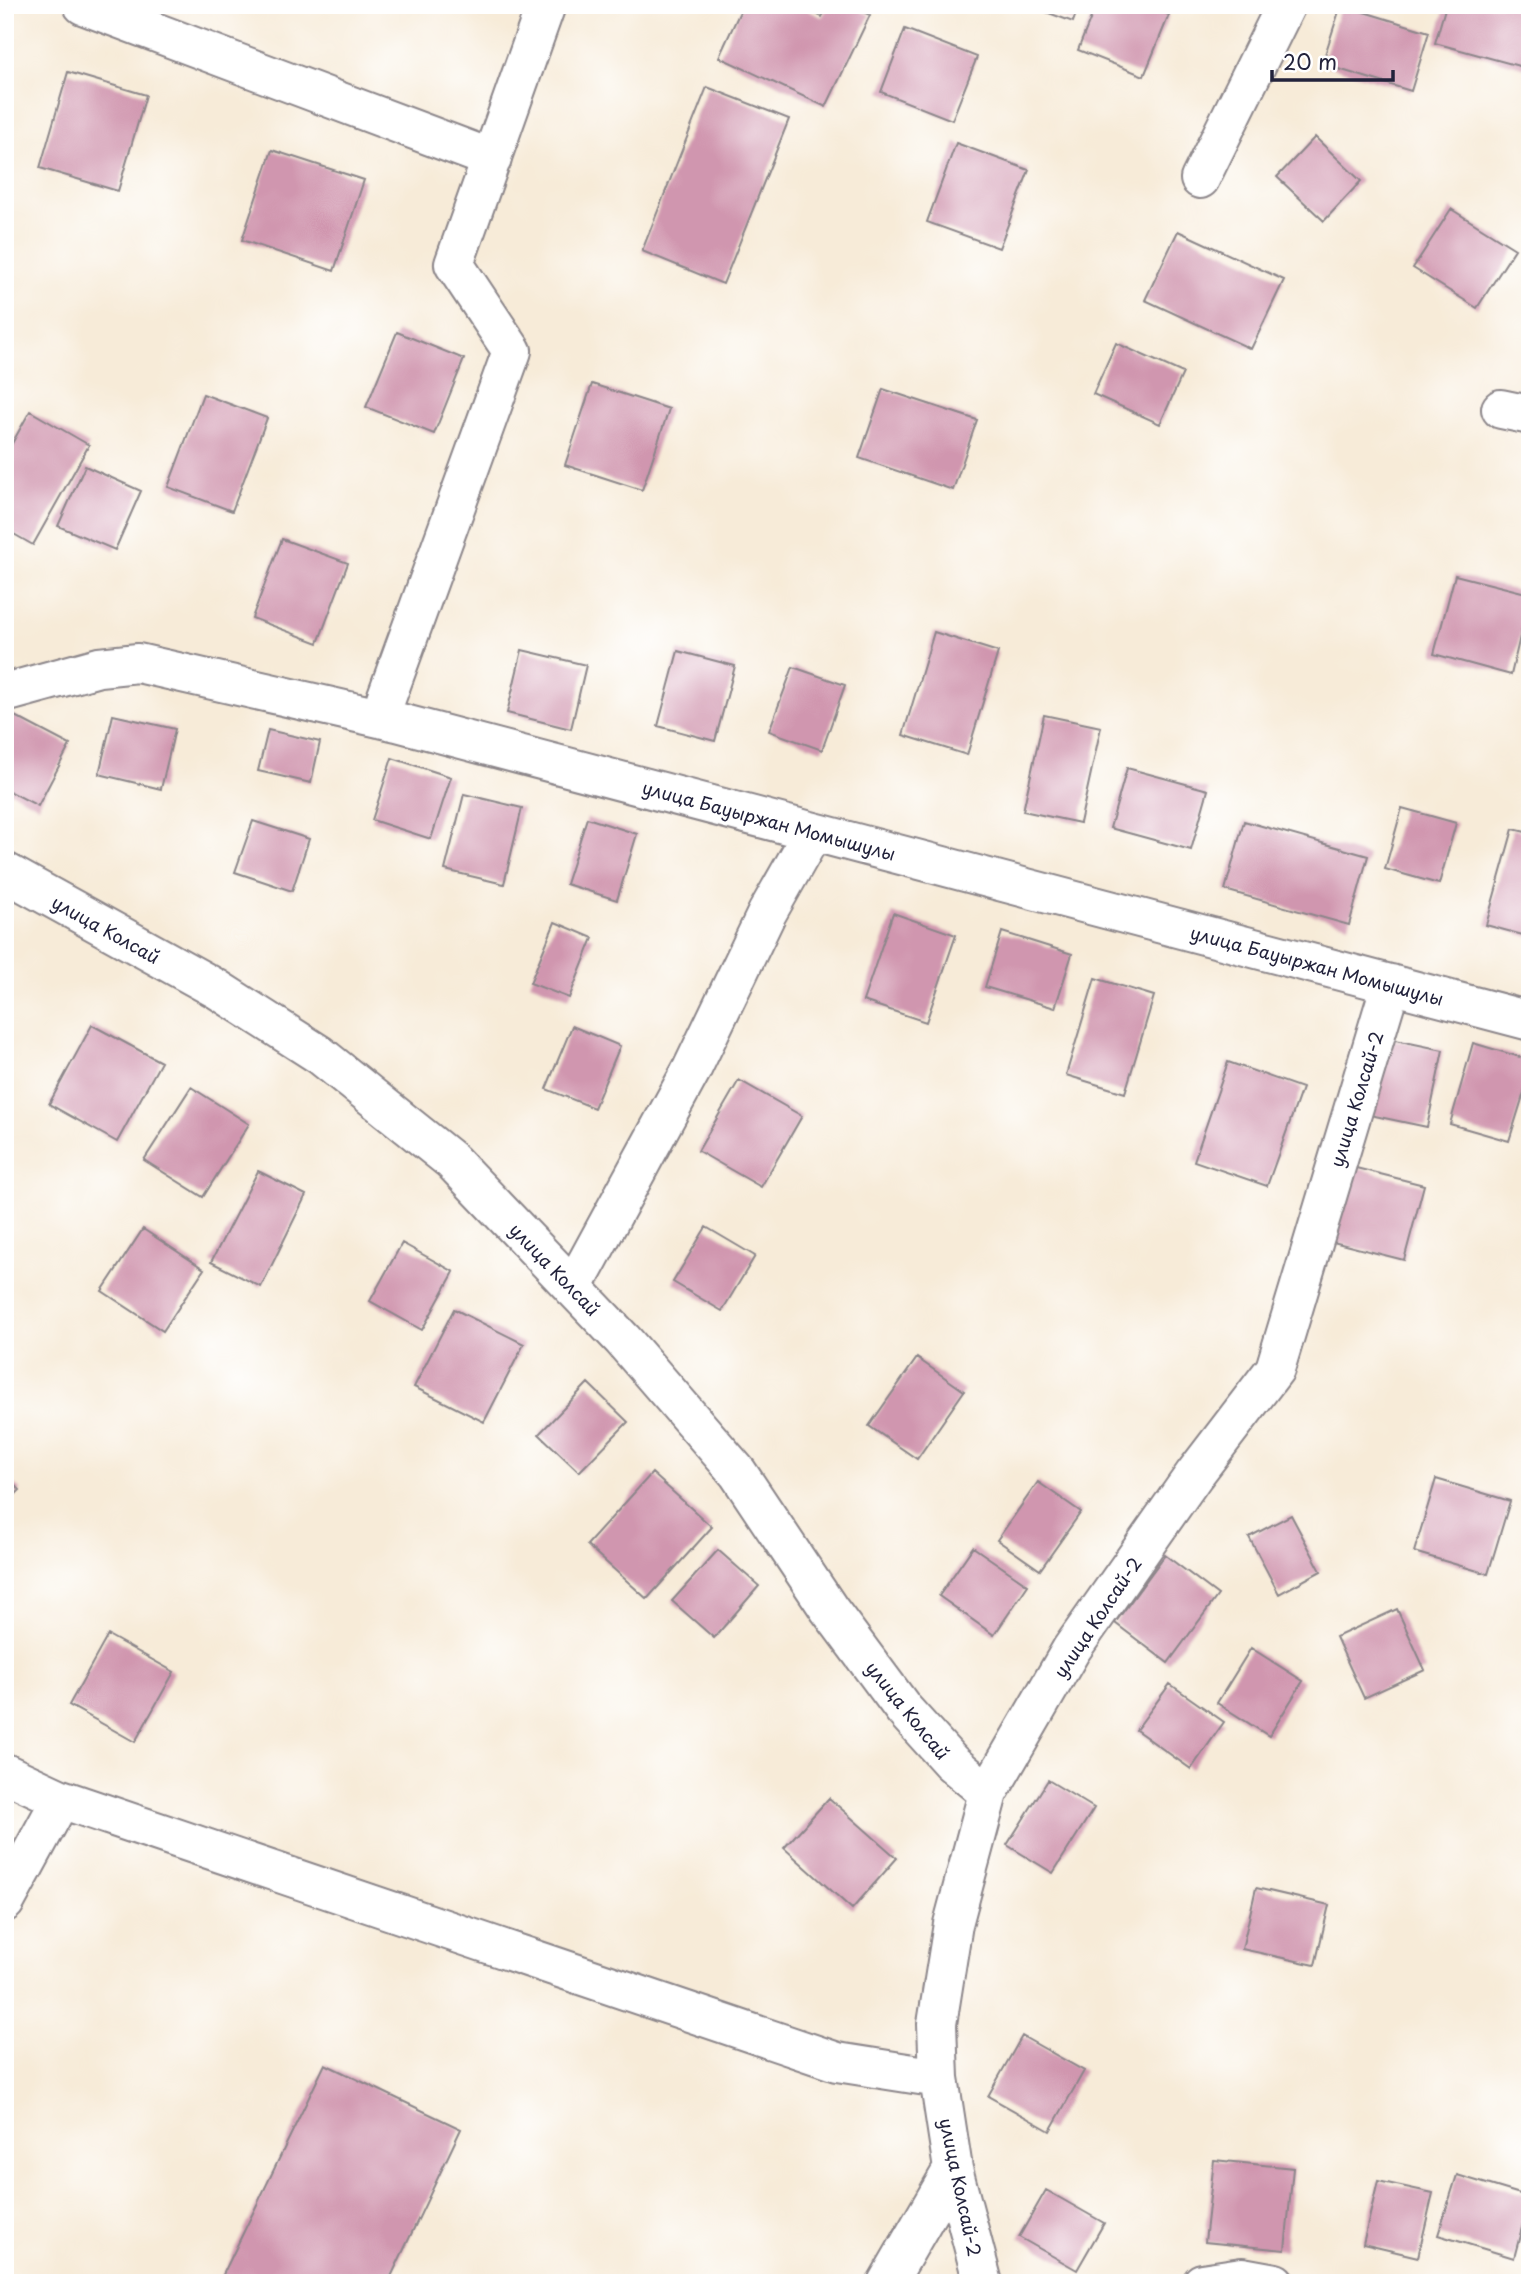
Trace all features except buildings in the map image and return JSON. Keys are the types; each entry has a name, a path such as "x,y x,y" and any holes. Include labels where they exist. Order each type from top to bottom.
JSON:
{"street":[{"path":"83,5 492,159"},
{"path":"379,718 513,351 454,264 546,5"},
{"path":"1200,179 1286,5"},
{"name":"улица Бауыржан Момышулы","path":"5,693 99,667 138,663 379,718 1530,1021"},
{"path":"573,1288 692,1069 767,913 813,832"},
{"name":"улица Колсай","path":"5,872 217,989 320,1055 452,1161 573,1288 738,1473 829,1609 904,1710 951,1762 988,1793"},
{"name":"улица Колсай-2","path":"983,2283 953,2169 939,2077 937,2024 953,1924 988,1793 1071,1650 1194,1475 1275,1369 1391,984"},
{"path":"5,1773 61,1799 837,2062 939,2077"},
{"path":"5,1902 61,1799"},
{"path":"887,2283 953,2169"},
{"path":"1202,2283 1242,2277 1275,2283"}]}
